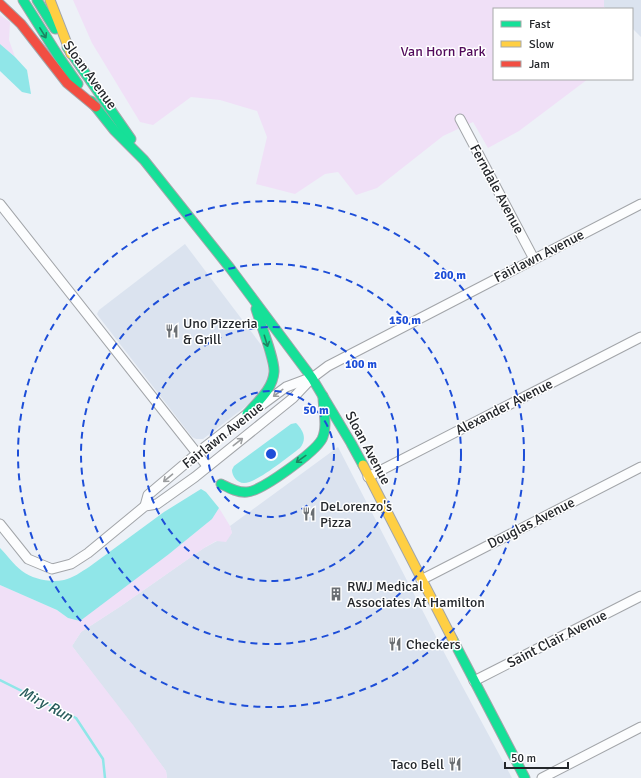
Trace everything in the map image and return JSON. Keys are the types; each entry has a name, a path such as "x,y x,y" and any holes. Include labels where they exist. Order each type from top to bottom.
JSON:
{"main road":[{"name":"Sloan Avenue","path":"23,0 63,64 114,130 144,160 211,243 312,378 323,395 368,477 525,778"},
{"name":"Sloan Avenue","path":"37,0 71,54 120,122 144,160"},
{"path":"50,0 71,54"},
{"path":"0,4 18,21 67,83 96,107"},
{"path":"247,414 266,392 274,372 271,356 254,300"},
{"path":"221,484 238,491 254,491 271,482 313,450 321,442 324,434 323,395"}],"street":[{"name":"Ferndale Avenue","path":"460,120 534,259"},
{"path":"0,204 207,466"},
{"name":"Fairlawn Avenue","path":"0,524 28,559 52,569 71,564 88,553 145,506 157,504 195,477 293,398 312,378 334,363 641,204"},
{"name":"Alexander Avenue","path":"368,477 641,337"},
{"name":"Fairlawn Avenue","path":"145,506 148,494 247,414 286,387 312,378"},
{"name":"Douglas Avenue","path":"421,580 641,467"},
{"name":"Saint Clair Avenue","path":"474,681 641,596"},
{"path":"542,778 641,727"}],"shaded area":[{"path":"604,0 641,0 641,37 633,29 633,8 604,7"},
{"path":"185,244 262,346 267,358 269,379 254,400 203,439 196,439 192,437 97,314 99,310"},
{"path":"338,447 447,658 512,778 167,778 166,771 72,646 81,632 204,548 232,533 230,526"}],"green space":[{"name":"Van Horn Park","path":"73,0 604,0 604,7 606,8 493,8 493,80 587,80 519,131 488,148 473,122 443,136 377,188 356,195 338,172 325,174 295,194 256,184 267,137 257,111 220,100 191,97 153,125 140,122 92,43"},
{"path":"0,15 10,22 9,40 15,57 0,44"},
{"path":"219,508 230,526 232,533 226,542 216,541 204,548 81,632 72,646 133,725 166,771 167,778 0,778 0,585 57,610 68,618 169,554 212,519"}],"water":[{"path":"0,44 27,70 31,94 22,92 0,71"},
{"path":"296,423 304,435 300,448 257,479 244,483 235,479 232,472 234,466 291,424"},
{"path":"201,489 206,492 219,508 212,519 169,554 80,621 68,618 57,610 0,585 0,548 26,574 47,581 67,579 77,575 89,567 164,512"}],"waterway":[{"name":"Miry Run","path":"0,680 76,718 103,759 105,778"}],"traffic: fast":[{"path":"23,0 78,84"},
{"path":"37,0 55,29"},
{"path":"67,47 131,139"},
{"path":"91,101 114,130 144,160 230,268 312,378 363,465"},
{"path":"247,414 268,390 274,372 270,350 256,309"},
{"path":"221,484 240,492 254,490 288,470 309,453 322,439 324,434 325,424 323,396"},
{"path":"453,640 525,778"}],"traffic: slow":[{"path":"50,0 71,54"},
{"path":"363,465 453,640"}],"traffic: jam":[{"path":"0,4 21,24 67,83 96,107"}],"place":[{"name":"Uno Pizzeria & Grill","path":"172,331"},
{"name":"DeLorenzo's Pizza","path":"309,514"},
{"name":"RWJ Medical Associates At Hamilton","path":"336,594"},
{"name":"Checkers","path":"395,644"},
{"name":"Taco Bell","path":"455,764"}]}
